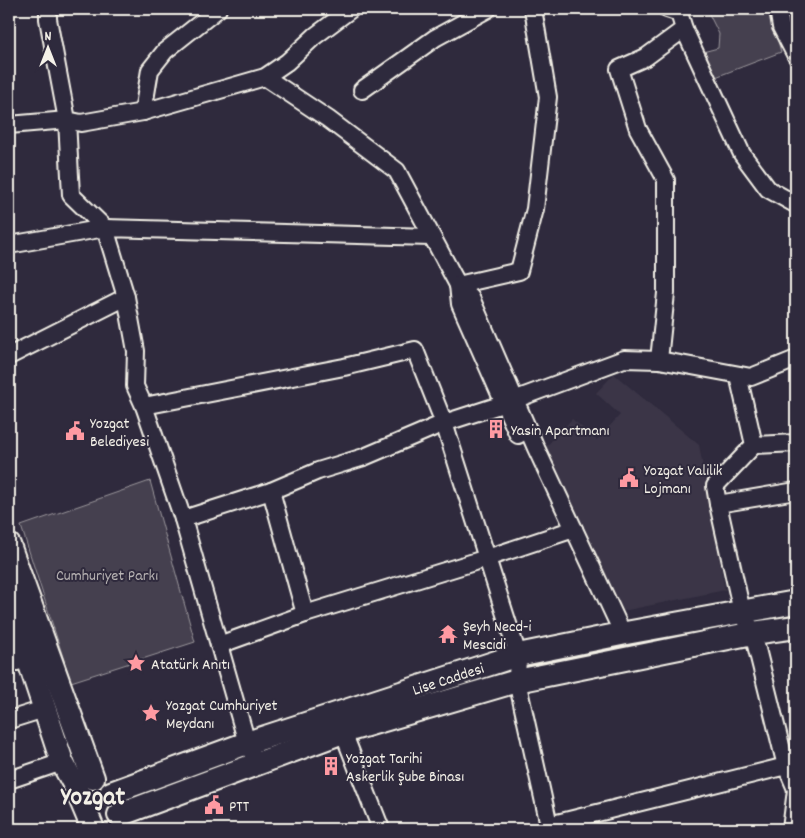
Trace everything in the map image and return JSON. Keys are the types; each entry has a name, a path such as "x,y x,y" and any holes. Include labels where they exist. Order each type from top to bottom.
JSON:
{"street":[{"path":"48,9 48,19 66,120 71,195 105,228 126,297 136,351 135,386 144,406 183,519 247,743 257,763"},
{"path":"143,112 150,70 165,51 218,9"},
{"path":"9,124 66,120 81,123 143,112 265,77 287,62 316,36 351,9"},
{"path":"362,90 435,38 488,9"},
{"path":"458,285 519,271 535,209 548,97 533,9"},
{"path":"778,9 781,27 796,56"},
{"path":"673,10 679,14 684,29 742,154 768,189 796,204"},
{"path":"659,360 666,293 666,180 638,129 619,69 646,57 684,29"},
{"path":"265,77 328,120 397,171 458,285 460,304 509,402 618,635"},
{"path":"9,245 105,228 431,237"},
{"path":"9,356 126,297"},
{"path":"144,406 344,367 415,350 444,423 518,655 517,681 549,827 786,766"},
{"path":"183,519 271,492 318,471 364,457 444,423 509,402 624,359 659,360 751,377 796,359"},
{"path":"738,375 754,445"},
{"path":"796,443 754,445 715,486 742,612 753,633 786,766 796,790 791,829 796,827"},
{"path":"718,504 796,491"},
{"path":"271,492 305,614"},
{"path":"219,646 305,614 488,558 569,530"},
{"path":"9,545 84,782 105,826"},
{"path":"9,600 18,661 44,709 62,762 84,782 111,793 105,826"},
{"name":"Lise Caddesi","path":"111,793 247,743 518,655 796,602"},
{"name":"Lise Caddesi","path":"105,826 257,763 343,732 517,681 796,626"},
{"path":"9,720 44,709"},
{"path":"343,732 380,829"},
{"path":"9,780 62,762"}],"shaded area":[{"name":"Yozgat Valilik Lojmanı","path":"614,374 699,445 725,590 618,612 541,452 572,419 597,440 620,415 596,393"}],"green space":[{"path":"689,9 769,9 781,52 713,78 699,53 718,48 719,34 708,12"},
{"name":"Cumhuriyet Parkı","path":"150,481 195,642 71,682 21,526"}],"place":[{"name":"Yasin Apartmanı","path":"496,429"},
{"name":"Yozgat Belediyesi","path":"75,431"},
{"name":"Yozgat Valilik Lojmanı","path":"629,478"},
{"name":"Şeyh Necd-i Mescidi","path":"448,634"},
{"name":"Atatürk Anıtı","path":"136,663"},
{"name":"Yozgat Cumhuriyet Meydanı","path":"151,713"},
{"name":"Yozgat Tarihi Askerlik Şube Binası","path":"331,766"},
{"name":"PTT","path":"214,805"}],"district":[{"name":"Yozgat","path":"93,795"}]}
